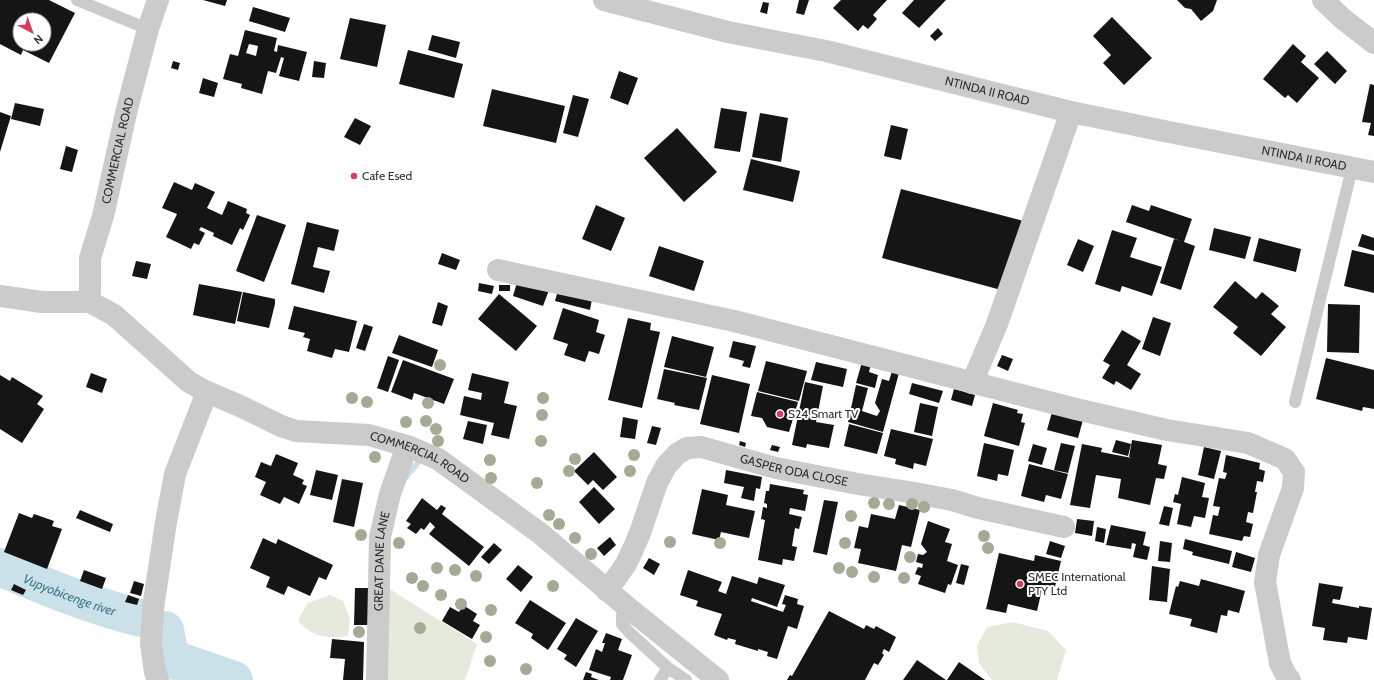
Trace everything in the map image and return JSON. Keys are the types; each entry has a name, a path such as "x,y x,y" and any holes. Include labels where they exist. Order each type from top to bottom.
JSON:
{"street":[{"name":"COMMERCIAL ROAD","path":"90,302 90,258 103,216 127,110 148,29 158,0"},
{"name":"NTINDA II ROAD","path":"604,0 728,32 826,52 1071,112 1374,172"},
{"path":"1323,0 1343,19 1374,43"},
{"path":"972,384 997,324 1071,112"},
{"path":"498,270 734,321 972,384 1167,430 1248,443 1286,459 1294,472 1293,488 1269,555 1265,582 1280,663 1290,680"},
{"name":"COMMERCIAL ROAD","path":"0,296 42,302 90,302 114,315 189,382 207,392 281,426 296,431 369,435 407,446 438,459 541,534 607,591 718,680"},
{"path":"158,680 151,644 153,608 166,522 175,474 207,392"},
{"name":"GREAT DANE LANE","path":"377,680 380,537 390,494 407,446"},
{"name":"GASPER ODA CLOSE","path":"607,591 626,564 640,533 657,483 666,466 677,454 687,448 701,447 776,468 945,499 978,508 1064,527"}],"lane":[{"path":"77,0 148,29"},
{"path":"1295,402 1352,168"},
{"path":"626,606 622,616 622,624 668,668 686,680"},
{"path":"660,680 668,668"}],"shaded area":[{"path":"385,586 477,644 465,680 385,680"},
{"path":"330,595 343,601 350,619 348,636 320,636 308,630 298,620 308,603"},
{"path":"1013,622 1048,631 1066,650 1057,680 992,680 979,663 977,646 987,627"},
{"path":"160,660 199,672 199,680 167,680"}],"building":[{"path":"0,0 49,0 75,13 49,63 27,52 52,52 52,12 12,12 12,50 0,44"},
{"path":"203,0 227,0 225,6"},
{"path":"799,0 809,0 804,15 796,13"},
{"path":"841,0 887,0 873,15 877,19 868,29 863,25 858,31 833,8"},
{"path":"914,0 946,0 919,28 902,13"},
{"path":"1177,0 1217,0 1213,11 1201,21 1191,9 1185,8"},
{"path":"763,2 769,3 767,14 760,12"},
{"path":"253,7 290,18 285,32 249,21"},
{"path":"1112,17 1152,58 1124,85 1103,63 1111,55 1093,36"},
{"path":"350,18 386,25 377,67 340,59"},
{"path":"938,28 943,34 935,41 930,36"},
{"path":"245,30 277,38 274,51 277,52 278,45 307,52 299,81 279,76 284,58 281,57 276,73 268,71 262,94 241,88 242,84 223,79 230,54 238,56","holes":["249,44 258,46 256,56 246,53"]},
{"path":"432,35 460,42 456,58 428,50"},
{"path":"1293,44 1306,56 1301,62 1319,78 1297,103 1288,95 1285,98 1263,79"},
{"path":"408,50 463,64 454,98 399,84"},
{"path":"1327,51 1347,71 1335,84 1314,64"},
{"path":"15,52 22,52 21,55"},
{"path":"173,61 180,63 178,70 171,68"},
{"path":"314,61 326,63 324,78 312,77"},
{"path":"619,71 638,78 628,105 610,98"},
{"path":"203,78 218,83 214,97 199,93"},
{"path":"1370,84 1374,85 1374,136 1368,135 1371,123 1362,122"},
{"path":"492,89 565,106 556,143 483,126"},
{"path":"573,95 589,99 578,137 563,133"},
{"path":"15,103 44,109 40,126 11,119"},
{"path":"721,108 747,112 740,152 714,148"},
{"path":"0,112 11,116 0,152"},
{"path":"760,113 788,118 781,162 752,157"},
{"path":"355,118 371,126 360,145 344,137"},
{"path":"891,125 908,129 901,160 884,156"},
{"path":"677,128 717,172 684,202 644,158"},
{"path":"66,146 78,150 72,172 60,169"},
{"path":"751,159 800,171 793,202 743,190"},
{"path":"174,182 192,190 195,183 215,192 207,208 222,215 228,201 247,209 246,213 250,215 243,230 240,228 232,245 213,236 214,233 201,227 199,230 205,233 199,245 194,243 191,249 166,237 177,214 162,208"},
{"path":"901,189 1024,221 1005,291 882,258"},
{"path":"596,205 625,218 611,251 582,239"},
{"path":"1132,205 1149,211 1151,205 1192,219 1184,242 1195,246 1181,290 1160,283 1174,239 1181,241 1126,222"},
{"path":"257,215 286,225 264,282 236,271"},
{"path":"307,222 339,230 334,251 318,247 313,267 330,271 324,293 291,284"},
{"path":"1214,228 1251,237 1245,259 1209,250"},
{"path":"1112,230 1137,238 1130,257 1162,267 1152,296 1122,286 1120,292 1095,284"},
{"path":"1362,234 1374,238 1374,251 1358,246"},
{"path":"1259,238 1301,249 1296,272 1253,261"},
{"path":"1078,239 1094,246 1083,272 1067,265"},
{"path":"659,246 704,261 694,291 649,276"},
{"path":"1352,250 1374,255 1374,293 1344,286"},
{"path":"442,253 460,260 456,270 438,264"},
{"path":"136,261 151,264 147,279 132,276"},
{"path":"518,279 549,290 543,306 513,296"},
{"path":"1235,281 1256,299 1262,292 1279,306 1271,314 1286,327 1261,356 1233,333 1238,327 1213,307"},
{"path":"479,283 494,286 492,294 478,291"},
{"path":"199,284 242,292 235,324 193,315"},
{"path":"499,285 510,285 510,291 499,291"},
{"path":"558,290 592,299 590,310 555,301"},
{"path":"243,292 275,299 269,328 237,321"},
{"path":"499,294 537,326 516,351 478,319"},
{"path":"438,302 448,306 442,326 432,323"},
{"path":"1328,304 1360,305 1359,353 1327,352"},
{"path":"294,306 357,321 349,352 335,349 332,358 307,351 310,339 303,337 305,333 288,329"},
{"path":"563,308 599,320 596,332 605,335 599,354 589,351 585,362 564,355 568,344 553,339"},
{"path":"1153,317 1171,323 1160,356 1142,349"},
{"path":"628,318 651,323 650,330 660,332 642,408 608,400"},
{"path":"364,324 373,327 365,351 356,348"},
{"path":"1122,330 1141,341 1127,365 1141,374 1131,390 1116,381 1114,385 1102,378 1110,365 1103,361"},
{"path":"399,335 438,350 432,367 392,353"},
{"path":"672,336 714,347 706,377 664,367"},
{"path":"733,341 756,346 750,368 742,366 744,361 729,357"},
{"path":"1002,355 1013,359 1008,371 997,366"},
{"path":"388,356 399,360 388,392 377,388"},
{"path":"1326,358 1374,370 1374,409 1363,407 1362,411 1316,399"},
{"path":"403,360 454,379 444,404 414,393 412,400 391,392"},
{"path":"766,361 807,371 799,401 758,391"},
{"path":"816,362 847,369 843,387 811,380"},
{"path":"862,362 871,364 869,372 878,375 875,388 856,383"},
{"path":"664,369 707,378 699,410 674,405 675,403 657,399"},
{"path":"892,371 899,373 883,432 848,422 856,385 868,388 862,411 877,416 880,411 875,403 882,379 889,381"},
{"path":"91,373 107,379 102,393 86,387"},
{"path":"472,373 509,382 504,403 517,406 509,439 491,435 494,423 460,415 464,396 481,400 482,393 468,390"},
{"path":"0,375 10,381 12,377 43,396 37,404 44,409 22,443 0,429"},
{"path":"712,375 750,384 739,433 700,424"},
{"path":"805,382 823,386 816,422 834,425 829,448 807,444 806,448 792,445"},
{"path":"912,383 943,391 939,403 909,394"},
{"path":"954,389 975,395 972,406 951,400"},
{"path":"757,392 798,402 789,432 767,427 762,418 751,416"},
{"path":"920,403 938,407 932,436 914,432"},
{"path":"993,403 1018,410 1017,413 1023,414 1021,422 1025,423 1019,446 984,436"},
{"path":"1052,412 1083,420 1078,438 1047,430"},
{"path":"623,417 638,420 635,439 620,437"},
{"path":"468,421 487,425 483,444 463,439"},
{"path":"849,424 883,433 877,454 844,446"},
{"path":"652,426 661,428 656,445 647,443"},
{"path":"891,429 933,439 926,466 914,463 913,469 895,464 896,459 884,456"},
{"path":"1116,440 1131,444 1128,456 1112,452"},
{"path":"1132,440 1162,445 1158,464 1167,466 1164,479 1156,478 1150,505 1118,498 1121,479 1096,475 1090,508 1070,505 1082,444 1102,448 1101,452 1132,458 1129,457"},
{"path":"740,441 746,443 745,447 739,445"},
{"path":"984,443 1014,450 1008,476 998,474 997,481 977,476"},
{"path":"1061,443 1075,446 1068,473 1054,470"},
{"path":"1033,444 1047,448 1042,465 1028,461"},
{"path":"772,445 780,447 778,452 770,450"},
{"path":"1204,447 1221,451 1214,479 1198,475"},
{"path":"594,452 617,477 603,490 593,480 588,485 574,471"},
{"path":"276,454 298,463 293,475 304,480 302,484 307,486 299,504 284,497 280,504 260,495 266,482 255,477 261,462 271,466"},
{"path":"1226,455 1260,463 1259,469 1265,471 1263,482 1257,481 1255,492 1257,492 1253,513 1248,512 1246,522 1253,524 1250,537 1244,536 1242,541 1209,534 1213,515 1218,516 1220,507 1213,506 1219,478 1225,479 1227,473 1223,472"},
{"path":"1029,464 1068,474 1061,499 1046,495 1044,502 1021,496"},
{"path":"316,470 338,475 332,500 310,495"},
{"path":"726,470 762,477 760,489 756,488 754,501 741,498 744,487 724,483"},
{"path":"1182,477 1205,483 1202,497 1209,498 1205,518 1194,516 1191,527 1177,524 1181,504 1173,502 1175,494 1178,495"},
{"path":"342,479 363,483 354,527 333,522"},
{"path":"770,484 804,490 803,494 808,495 805,511 790,508 789,514 802,517 799,529 795,528 792,546 797,547 794,561 783,559 782,565 758,560 765,520 761,519 763,507 767,508 767,504 764,503 766,491 769,491"},
{"path":"594,487 615,509 599,524 579,502"},
{"path":"702,489 728,495 726,505 755,511 749,538 721,532 719,540 692,534"},
{"path":"422,498 437,510 441,505 446,508 442,514 484,547 469,566 429,534 435,527 430,522 424,530 421,528 416,534 407,528 411,524 406,521"},
{"path":"824,500 838,502 827,555 813,552"},
{"path":"899,505 920,510 911,547 902,545 896,571 858,563 861,549 854,548 859,526 868,528 871,514 895,519"},
{"path":"1164,506 1173,508 1169,526 1159,524"},
{"path":"80,510 113,524 110,532 76,518"},
{"path":"19,513 32,518 34,514 54,521 52,526 62,529 47,569 4,552"},
{"path":"1077,519 1094,521 1092,536 1075,533"},
{"path":"928,521 950,529 945,542 952,544 947,561 958,565 951,585 948,584 945,593 918,584 921,576 915,574 918,567 922,568 923,564 916,562 918,554 923,555 927,552 921,544"},
{"path":"1111,525 1146,532 1143,545 1150,547 1147,560 1133,557 1136,544 1132,543 1131,549 1106,545"},
{"path":"1097,527 1106,529 1104,543 1095,541"},
{"path":"610,537 616,545 604,556 597,548"},
{"path":"263,538 276,544 278,539 333,565 326,580 319,577 310,596 288,586 284,595 266,587 270,577 250,568"},
{"path":"1185,539 1232,551 1229,564 1192,555 1193,552 1183,549"},
{"path":"1050,541 1065,546 1061,558 1046,554"},
{"path":"1160,541 1172,543 1170,562 1158,561"},
{"path":"494,543 502,550 489,564 481,557"},
{"path":"1236,552 1255,558 1251,572 1232,567"},
{"path":"999,553 1034,561 1035,555 1061,561 1055,587 1043,585 1037,611 1008,604 1006,613 986,609"},
{"path":"649,558 660,564 654,575 643,568"},
{"path":"961,564 969,566 964,585 956,583"},
{"path":"518,565 533,577 521,592 506,579"},
{"path":"1152,566 1170,569 1167,602 1149,600"},
{"path":"84,570 106,578 102,589 80,581"},
{"path":"688,570 722,582 718,591 726,594 732,576 757,584 759,577 785,585 777,607 752,598 751,601 783,612 786,605 782,604 785,595 798,599 797,604 804,606 797,629 788,626 777,659 767,656 768,652 758,649 758,651 735,644 736,640 728,638 727,640 714,635 722,614 696,606 698,601 680,595"},
{"path":"1201,579 1245,591 1239,613 1228,610 1227,616 1221,615 1217,633 1190,626 1192,619 1169,614 1176,586 1178,587 1180,581 1199,586"},
{"path":"134,581 144,584 141,596 130,593"},
{"path":"1319,583 1343,587 1340,600 1333,599 1332,603 1359,608 1359,606 1372,608 1367,640 1348,637 1347,643 1323,640 1325,628 1312,626"},
{"path":"14,584 26,590 23,595 11,590"},
{"path":"355,588 370,588 369,625 354,625"},
{"path":"128,595 139,599 137,605 125,602"},
{"path":"530,600 566,623 548,650 531,638 533,634 515,623"},
{"path":"463,605 477,614 473,621 480,625 472,639 442,621 450,607 459,612"},
{"path":"829,611 864,629 866,625 874,629 876,626 896,637 889,652 884,649 882,653 884,655 878,665 874,663 865,680 787,680 790,675 792,676"},
{"path":"576,618 598,631 576,667 564,659 567,655 557,649"},
{"path":"606,633 622,639 618,650 632,655 623,680 610,680 611,677 589,670 596,649 602,652 605,643 602,643"},
{"path":"332,639 364,642 363,680 343,680 345,659 330,658"},
{"path":"917,660 946,680 903,680"},
{"path":"959,662 985,680 947,680"},
{"path":"586,672 592,674 591,677 599,680 583,680"}],"waterway":[{"path":"405,478 417,464"},
{"name":"Vupyobicenge river","path":"0,567 69,596 141,618"},
{"name":"Vupyobicenge river","path":"165,630 169,651 176,660 234,680"}],"place":[{"name":"Cafe Esed","path":"354,176"},
{"name":"S24 Smart TV","path":"780,414"},
{"name":"SMEC International PTY Ltd","path":"1020,584"}]}
